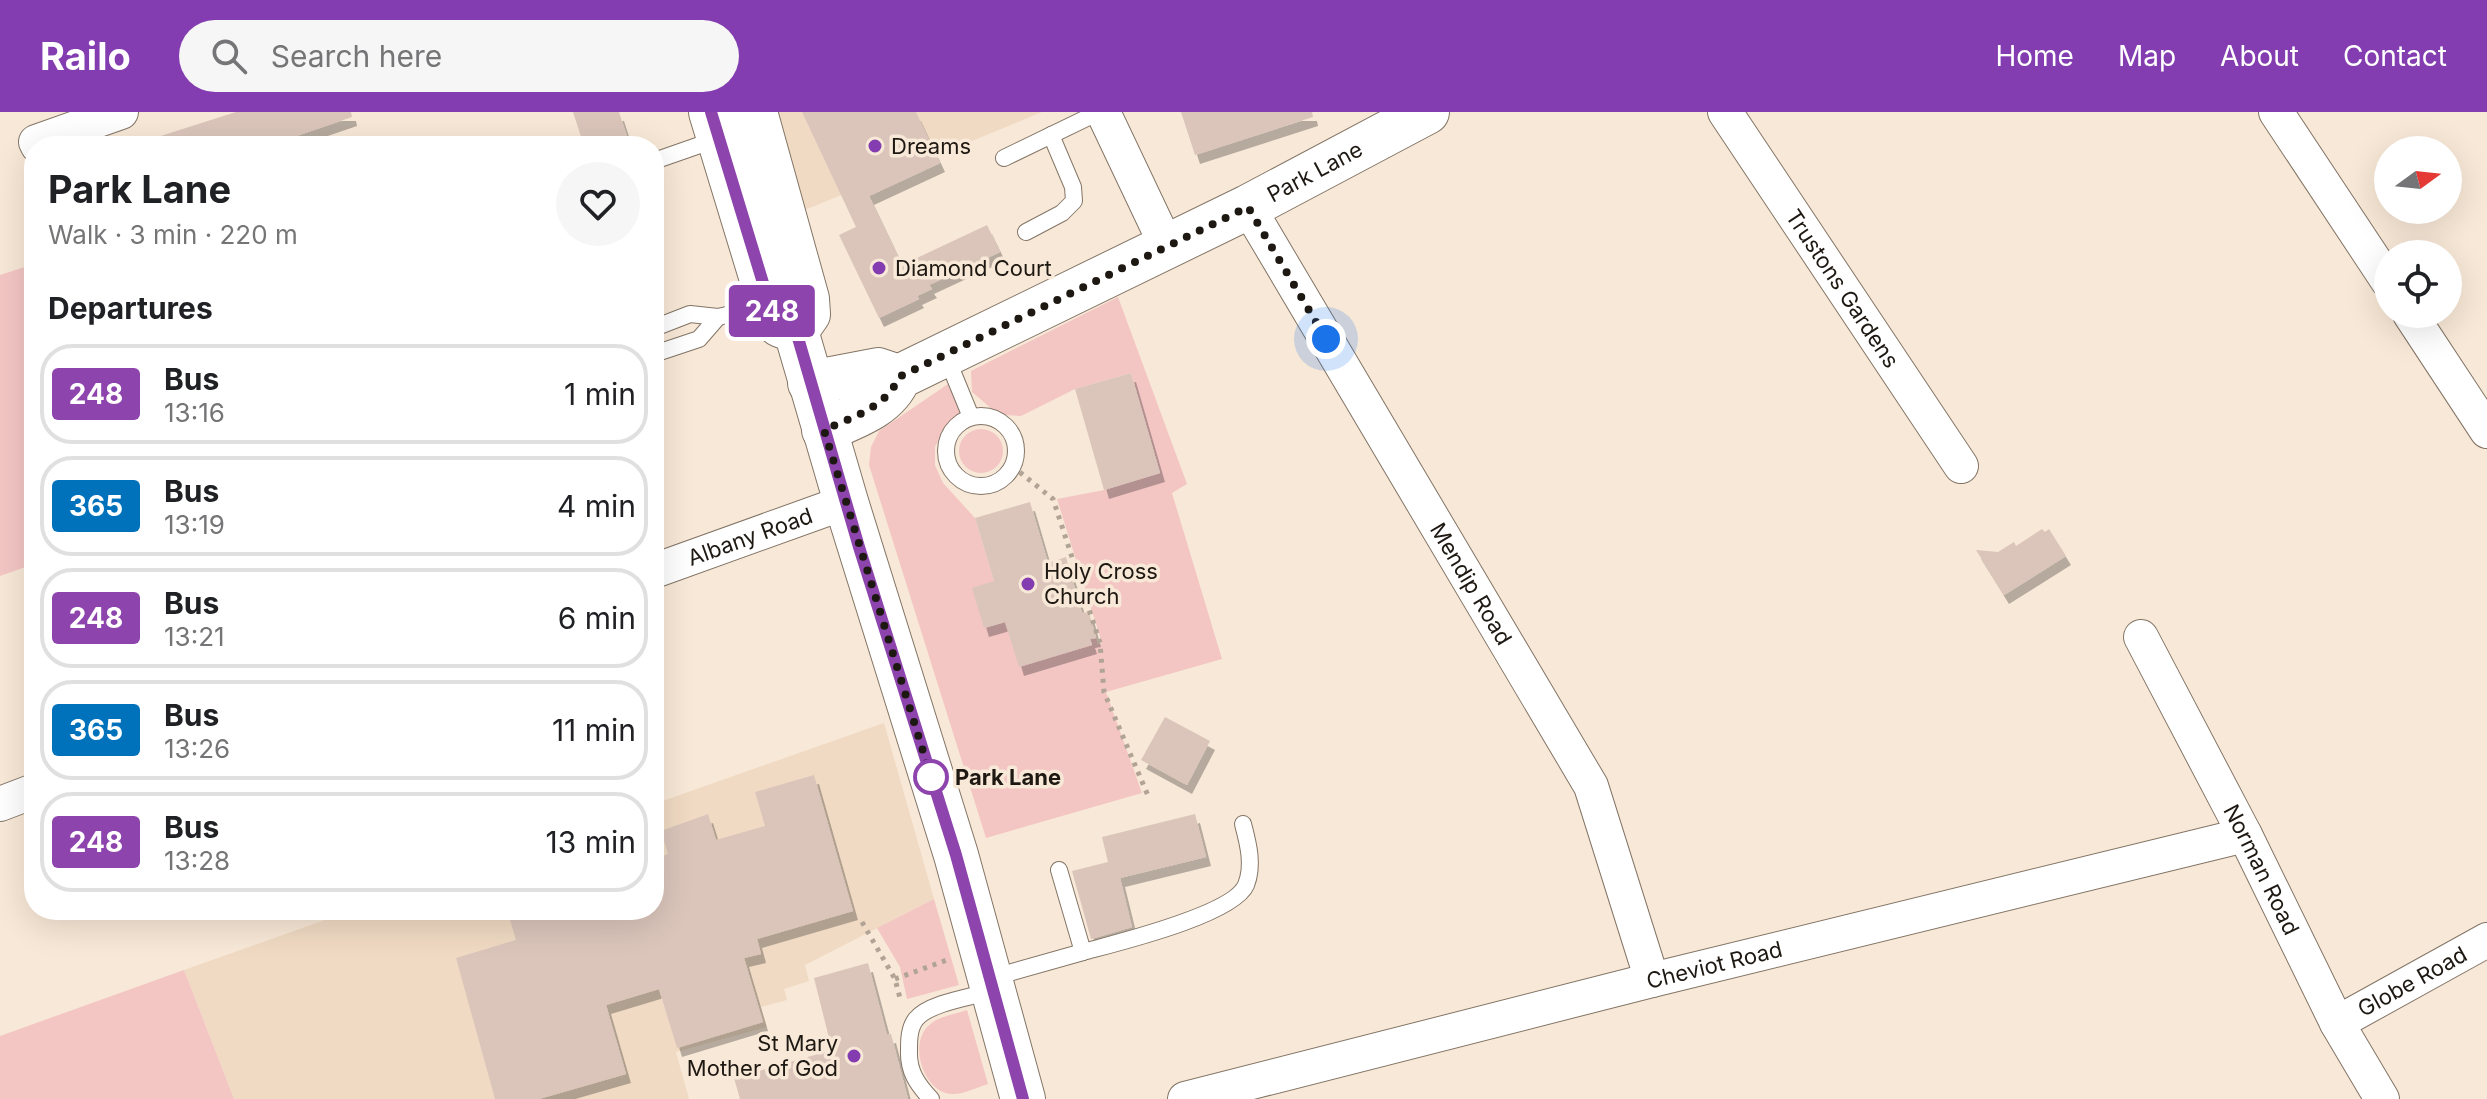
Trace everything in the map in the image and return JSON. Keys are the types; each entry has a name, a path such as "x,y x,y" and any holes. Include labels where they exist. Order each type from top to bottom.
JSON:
{"main road":[{"path":"755,112 807,299 808,314 788,328"},
{"name":"Park Lane","path":"824,430 882,401 893,392 899,377 1248,207 1427,112"},
{"path":"715,125 772,311 788,328 810,383 956,855 1023,1099"},
{"path":"810,383 878,370 899,377"}],"street":[{"path":"53,136 121,112"},
{"path":"1101,112 1167,247"},
{"name":"Trustons Gardens","path":"1725,112 1961,466"},
{"path":"2276,112 2374,260"},
{"name":"Mendip Road","path":"1248,207 1591,786 1652,980"},
{"path":"2419,328 2487,431"},
{"name":"Albany Road","path":"664,567 846,502"},
{"name":"Norman Road","path":"2141,637 2245,835 2337,1023 2382,1099"},
{"path":"0,804 24,795"},
{"name":"Cheviot Road","path":"1185,1099 1652,980 2245,835"},
{"name":"Globe Road","path":"2337,1023 2487,940"}],"lane":[{"path":"1004,158 1101,112"},
{"path":"664,155 715,125"},
{"path":"1026,232 1062,213 1074,201 1073,187 1051,135"},
{"path":"664,324 690,314 718,317 740,312 757,332 788,328"},
{"path":"664,351 699,339 718,317"},
{"path":"946,354 971,417"},
{"path":"983,416 1004,424 1015,444 1012,466 997,482 986,485 964,481 955,474 946,453 948,441 960,422 971,417 983,416"},
{"path":"931,1099 916,1083 908,1060 909,1034 915,1020 988,972 1145,935 1213,910 1245,887 1250,862 1243,824"},
{"path":"1059,870 1083,952"}],"path":[{"path":"1012,466 1053,499 1100,643 1104,692 1149,798"},
{"path":"862,922 895,979 909,1034"},
{"path":"895,979 988,972"}],"shaded area":[{"path":"771,112 1042,112 800,212"},
{"path":"24,267 24,568 0,576 0,275"},
{"path":"1118,297 1187,484 1172,493 1222,659 1106,692 1142,793 986,838 869,465 871,447 879,431 951,382 960,414 944,430 935,447 935,465 943,483 975,518 994,581 984,628 1005,622 1092,644 1090,639 1096,638 1098,644 1102,643 1057,499 1104,490 1160,473 1131,373 1075,389 1021,416 1006,415 992,409 972,392 971,371"},
{"path":"981,429 997,435 1003,451 997,467 981,473 965,467 959,451 965,435"},
{"path":"884,723 934,899 805,965 809,981 784,989 787,1000 761,1007 767,1027 676,1052 689,1099 234,1099 184,970 325,920 664,920 664,800"},
{"path":"934,899 959,985 907,999 900,967 877,928"},
{"path":"184,970 234,1099 0,1099 0,1036"},
{"path":"967,1010 988,1084 965,1092 942,1092 928,1079 920,1061 920,1041 931,1023"}],"building":[{"path":"236,112 351,112 352,117 296,136 161,136"},
{"path":"573,112 619,112 627,136 581,136"},
{"path":"802,112 916,112 940,163 869,196 902,265 987,225 1000,252 929,285 932,289 917,296 919,299 879,318 839,235 856,227"},
{"path":"1181,112 1312,112 1313,117 1195,155"},
{"path":"1131,373 1160,473 1104,490 1075,389"},
{"name":"Holy Cross Church","path":"1030,502 1048,563 1066,557 1082,613 1089,612 1096,638 1090,639 1092,645 1019,667 1005,622 984,628 972,588 994,581 975,518"},
{"path":"2042,529 2045,532 2049,529 2066,556 2004,595 1976,550 1998,552 2014,542 2016,546"},
{"path":"1165,717 1210,741 1187,785 1141,760"},
{"path":"814,775 853,911 757,939 761,954 744,958 763,1022 677,1048 659,989 606,1005 626,1074 539,1099 495,1099 456,958 516,940 510,920 664,920 664,855 668,854 664,830 708,814 716,840 765,826 755,792"},
{"path":"1195,814 1206,857 1120,878 1132,927 1091,939 1072,871 1108,862 1102,837"},
{"name":"St Mary Mother of God","path":"868,963 908,1099 740,1099 734,1078 832,1050 814,978"}],"bus line":[{"name":"248","path":"711,112 774,319 796,331 859,547 956,855 1023,1099"}],"place":[{"name":"Dreams","path":"875,146"},
{"name":"Diamond Court","path":"879,268"},
{"name":"Holy Cross Church","path":"1028,584"},
{"name":"Park Lane","path":"931,777"},
{"name":"St Mary Mother of God","path":"854,1056"}],"route":[{"path":"931,777 824,430 882,401 893,392 899,377 1248,207 1326,339"}]}
